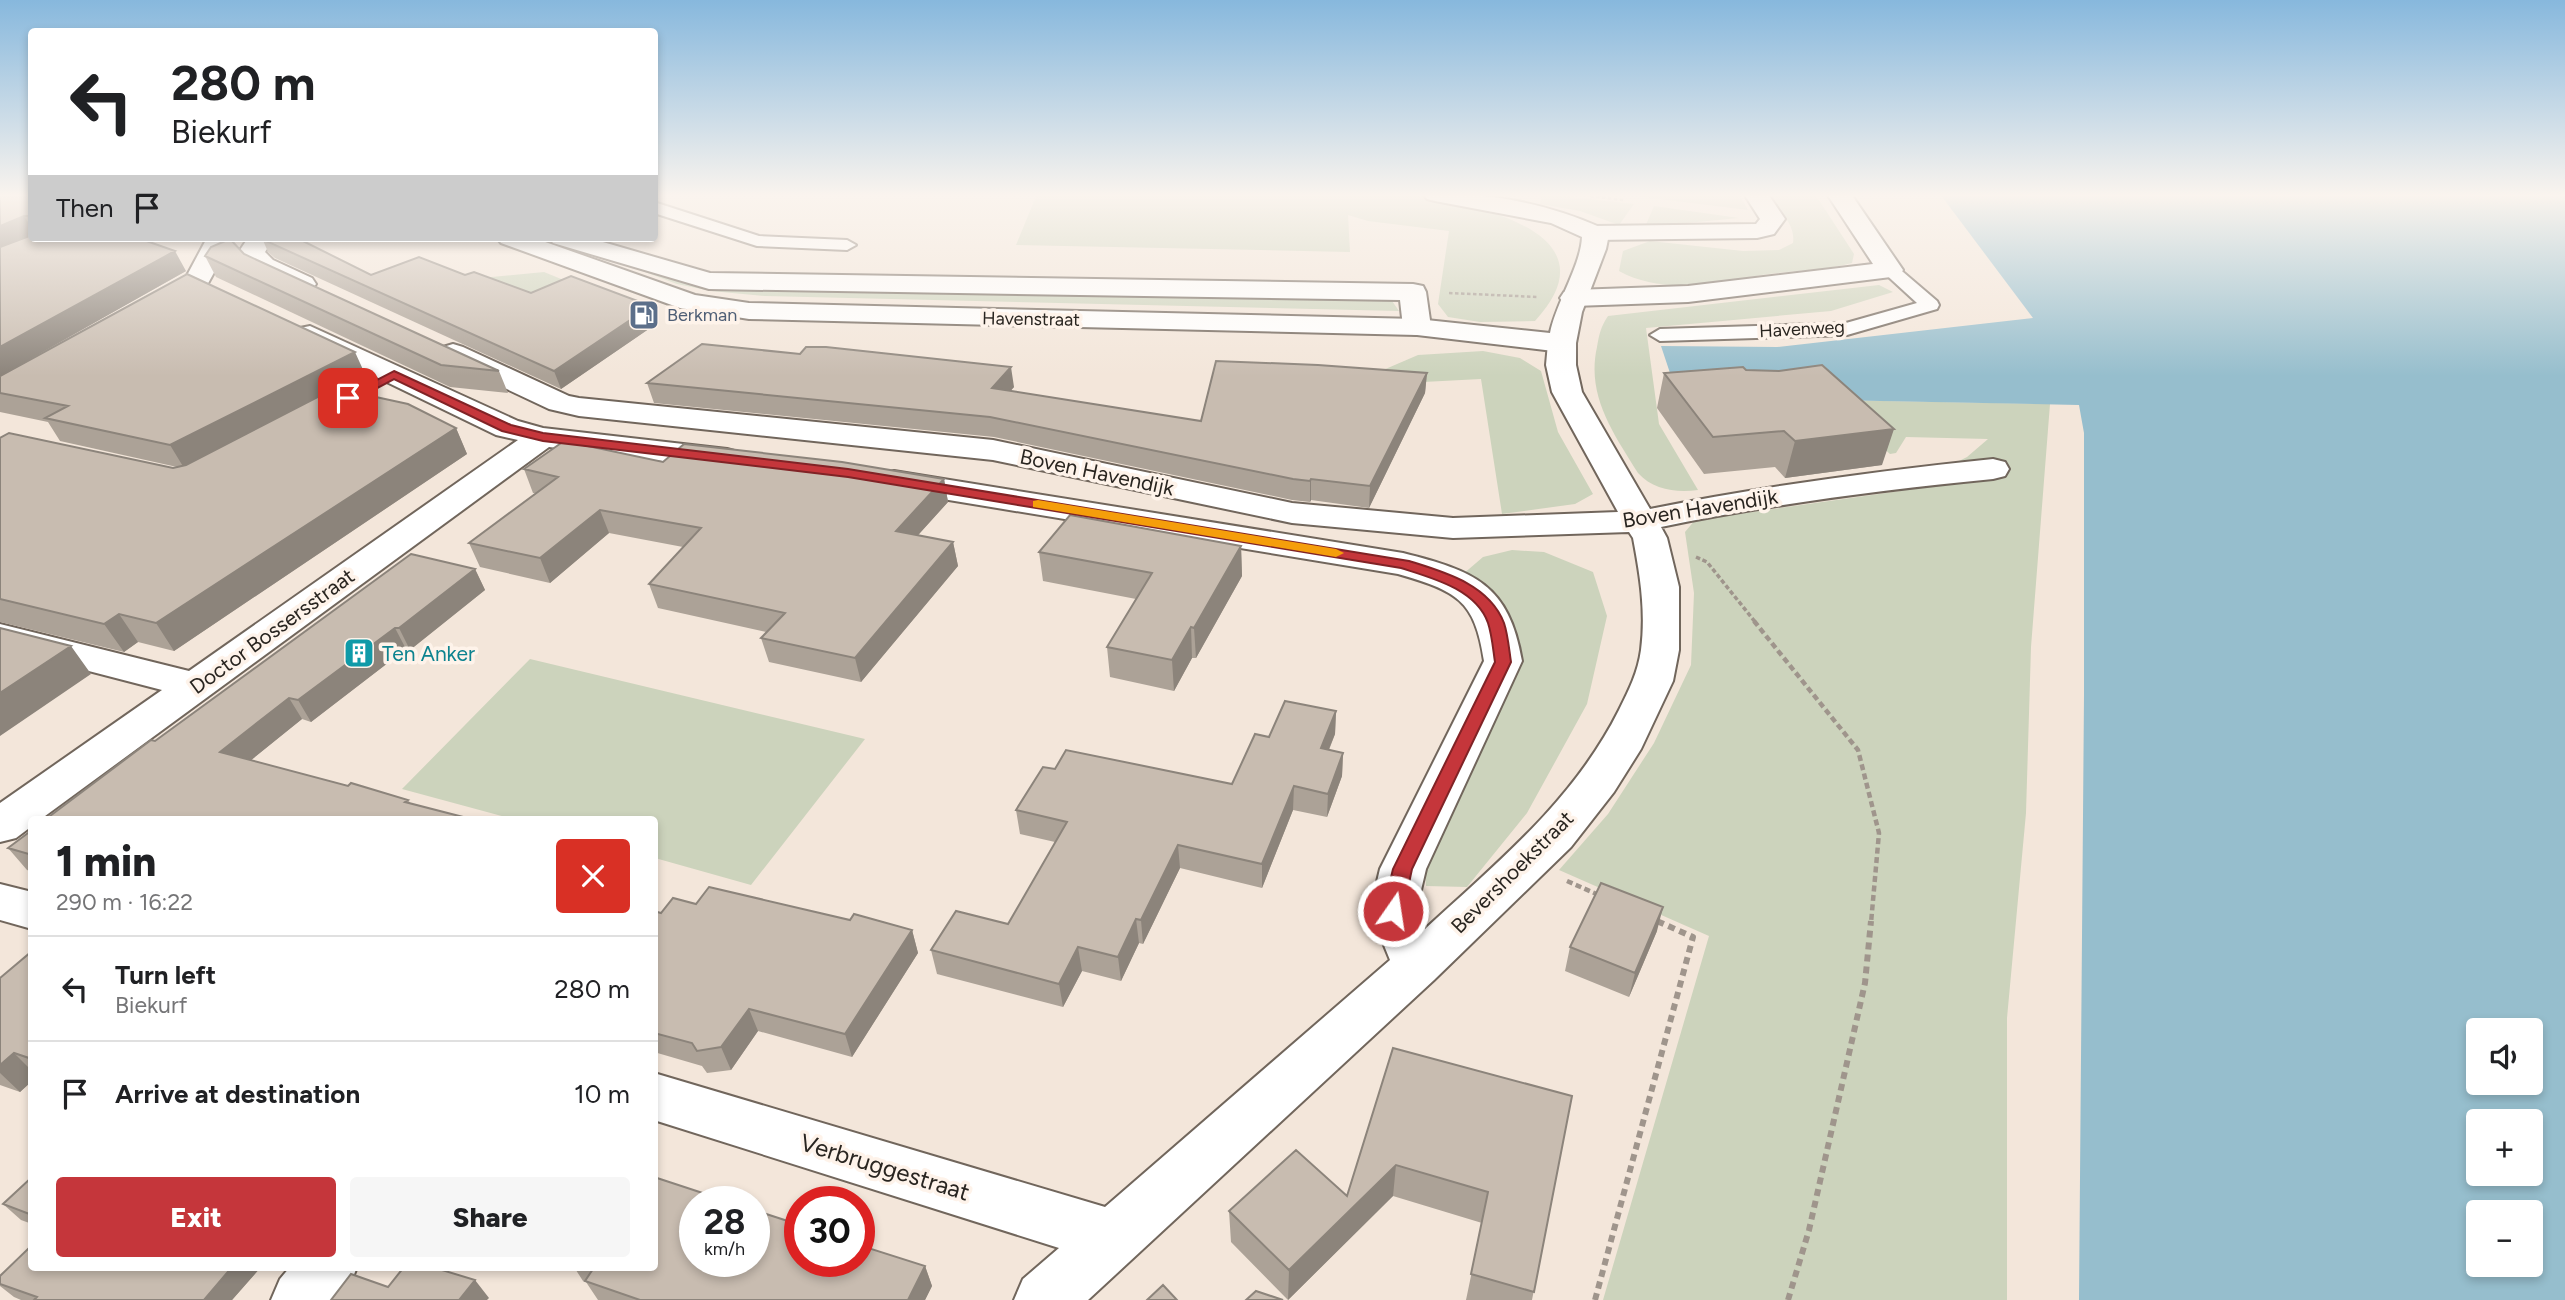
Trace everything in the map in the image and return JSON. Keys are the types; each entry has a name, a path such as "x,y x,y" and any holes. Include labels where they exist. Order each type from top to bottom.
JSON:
{"street":[{"path":"198,289 209,255"},
{"path":"253,255 264,266 326,295"},
{"name":"Havenstraat","path":"557,255 690,302 749,311 1417,327 1562,343"},
{"path":"619,255 709,281 1413,292 1417,327"},
{"path":"647,255 709,281"},
{"name":"Bevershoekstraat","path":"1044,1300 1417,966 1555,835 1599,781 1636,721 1653,681 1660,650 1661,587 1645,530 1567,392 1561,365 1562,343 1574,298 1590,255"},
{"name":"Havenweg","path":"1880,255 1890,270"},
{"path":"1574,298 1689,294 1890,270"},
{"path":"284,322 507,428 543,437 765,463"},
{"name":"Boven Havendijk","path":"425,340 560,403 579,407 993,450 1292,513 1453,528 1645,530 1733,502 1905,478 1993,469"},
{"path":"358,393 394,374"},
{"name":"Doctor Bossersstraat","path":"0,826 543,437"},
{"path":"862,476 1404,564 1440,575 1472,593 1489,608 1497,625 1503,662 1403,869 1393,911 1417,966"},
{"path":"0,636 196,686"},
{"path":"0,902 28,910"},
{"name":"Verbruggestraat","path":"658,1097 1115,1238"},
{"path":"301,1300 325,1271"}],"lane":[{"name":"Havenweg","path":"1660,335 1847,329 1930,305 1890,270"}],"path":[{"path":"1413,292 1574,298"},
{"path":"1645,530 1707,562 1858,750 1879,834 1865,983 1809,1230 1788,1300"},
{"path":"1525,862 1609,900"},
{"path":"1595,1300 1693,937 1645,916"}],"green space":[{"path":"1445,255 1554,255 1559,264 1556,289 1535,321 1480,322 1448,317 1438,304"},
{"path":"1622,255 1854,255 1852,263 1697,284 1657,284 1619,271"},
{"path":"610,259 696,275 1390,298 1399,311 765,296 711,291 677,284"},
{"path":"544,272 566,281 516,302 481,278"},
{"path":"1879,285 1893,292 1831,311 1646,328 1659,424 1698,490 1682,491 1658,487 1638,473 1604,414 1595,382 1598,343 1608,316"},
{"path":"1483,351 1520,358 1541,371 1558,432 1593,494 1575,504 1502,514 1481,379 1346,386 1418,355"},
{"path":"1829,400 2050,404 2031,647 2026,813 2007,1018 2007,1300 1603,1300 1709,936 1559,870 1608,814 1654,743 1691,665 1694,593 1685,532 1695,520 1900,491 1967,457 1988,439 1906,437 1896,453 1890,454"},
{"path":"1512,550 1544,552 1593,572 1607,616 1587,704 1527,813 1467,887 1426,886 1423,850 1508,672 1462,575 1483,557"},
{"path":"530,659 865,739 751,885 658,859 658,816 502,816 402,789"}],"water":[{"path":"1986,255 2565,255 2565,1300 2079,1300 2084,433 2079,405 1829,400 1676,391 1661,346 1777,347 2033,318"}],"building":[{"path":"0,255 168,255 0,347"},
{"path":"245,255 499,371 441,365 205,256"},
{"path":"296,255 330,255 371,275 419,257 465,275 474,272 531,293 571,276 651,306 554,371"},
{"path":"187,274 355,352 170,445 45,418 68,406 0,393 0,376"},
{"path":"702,344 800,354 806,347 826,347 1011,367 992,388 1201,421 1216,361 1427,373 1370,486 1293,479 990,417 647,383"},
{"path":"1822,365 1894,429 1795,441 1784,431 1713,437 1664,373 1743,367 1746,370 1779,371"},
{"path":"366,372 362,394 408,404 456,428 156,623 119,614 104,624 0,599 0,438 9,433 173,468 186,465"},
{"path":"564,441 663,462 684,444 842,462 944,479 896,531 953,542 855,658 761,638 785,613 649,584 701,528 600,510 540,558 469,543 558,477 524,469"},
{"path":"1070,515 1241,546 1194,628 1191,627 1172,660 1107,647 1152,573 1039,552"},
{"path":"411,554 475,569 399,628 395,628 298,700 289,698 220,752 348,786 351,783 408,800 405,802 459,816 50,816 151,740 155,741"},
{"path":"0,628 71,646 0,693"},
{"path":"1285,701 1336,711 1321,748 1343,753 1328,794 1294,786 1262,864 1178,845 1141,920 1136,919 1118,957 1078,947 1059,984 931,950 956,911 1008,924 1067,822 1016,810 1043,767 1055,769 1066,750 1232,784 1255,734 1269,737"},
{"path":"28,833 28,854 8,848"},
{"path":"1601,883 1663,907 1635,973 1570,947"},
{"path":"709,887 850,920 854,914 912,930 845,1034 749,1009 721,1047 697,1051 692,1043 658,1034 658,912 661,913 673,898 696,904"},
{"path":"28,955 28,1058 14,1053 0,1065 0,978"},
{"path":"1393,1048 1572,1096 1534,1292 1471,1274 1488,1192 1396,1165 1289,1270 1229,1211 1296,1150 1347,1196"},
{"path":"658,1178 681,1186 679,1186 679,1277 770,1277 770,1215 784,1220 784,1277 875,1277 875,1250 925,1266 908,1300 640,1300 585,1281 592,1271 658,1271"},
{"path":"28,1181 28,1213 3,1204"},
{"path":"28,1249 28,1271 229,1271 204,1300 34,1300 37,1297 0,1284 0,1276"},
{"path":"401,1271 445,1271 475,1280 459,1300 331,1300 351,1274 388,1287"},
{"path":"1163,1285 1177,1300 1147,1300"},
{"path":"1256,1291 1283,1300 1246,1300"}],"slow traffic":[{"path":"1038,504 1336,553"}],"place":[{"name":"Berkman","path":"644,315"},
{"name":"Ten Anker","path":"359,653"}],"route":[{"path":"348,398 394,374 507,428 543,437 848,473 1404,564 1440,575 1472,593 1489,608 1497,625 1503,662 1403,869 1393,911"}]}
